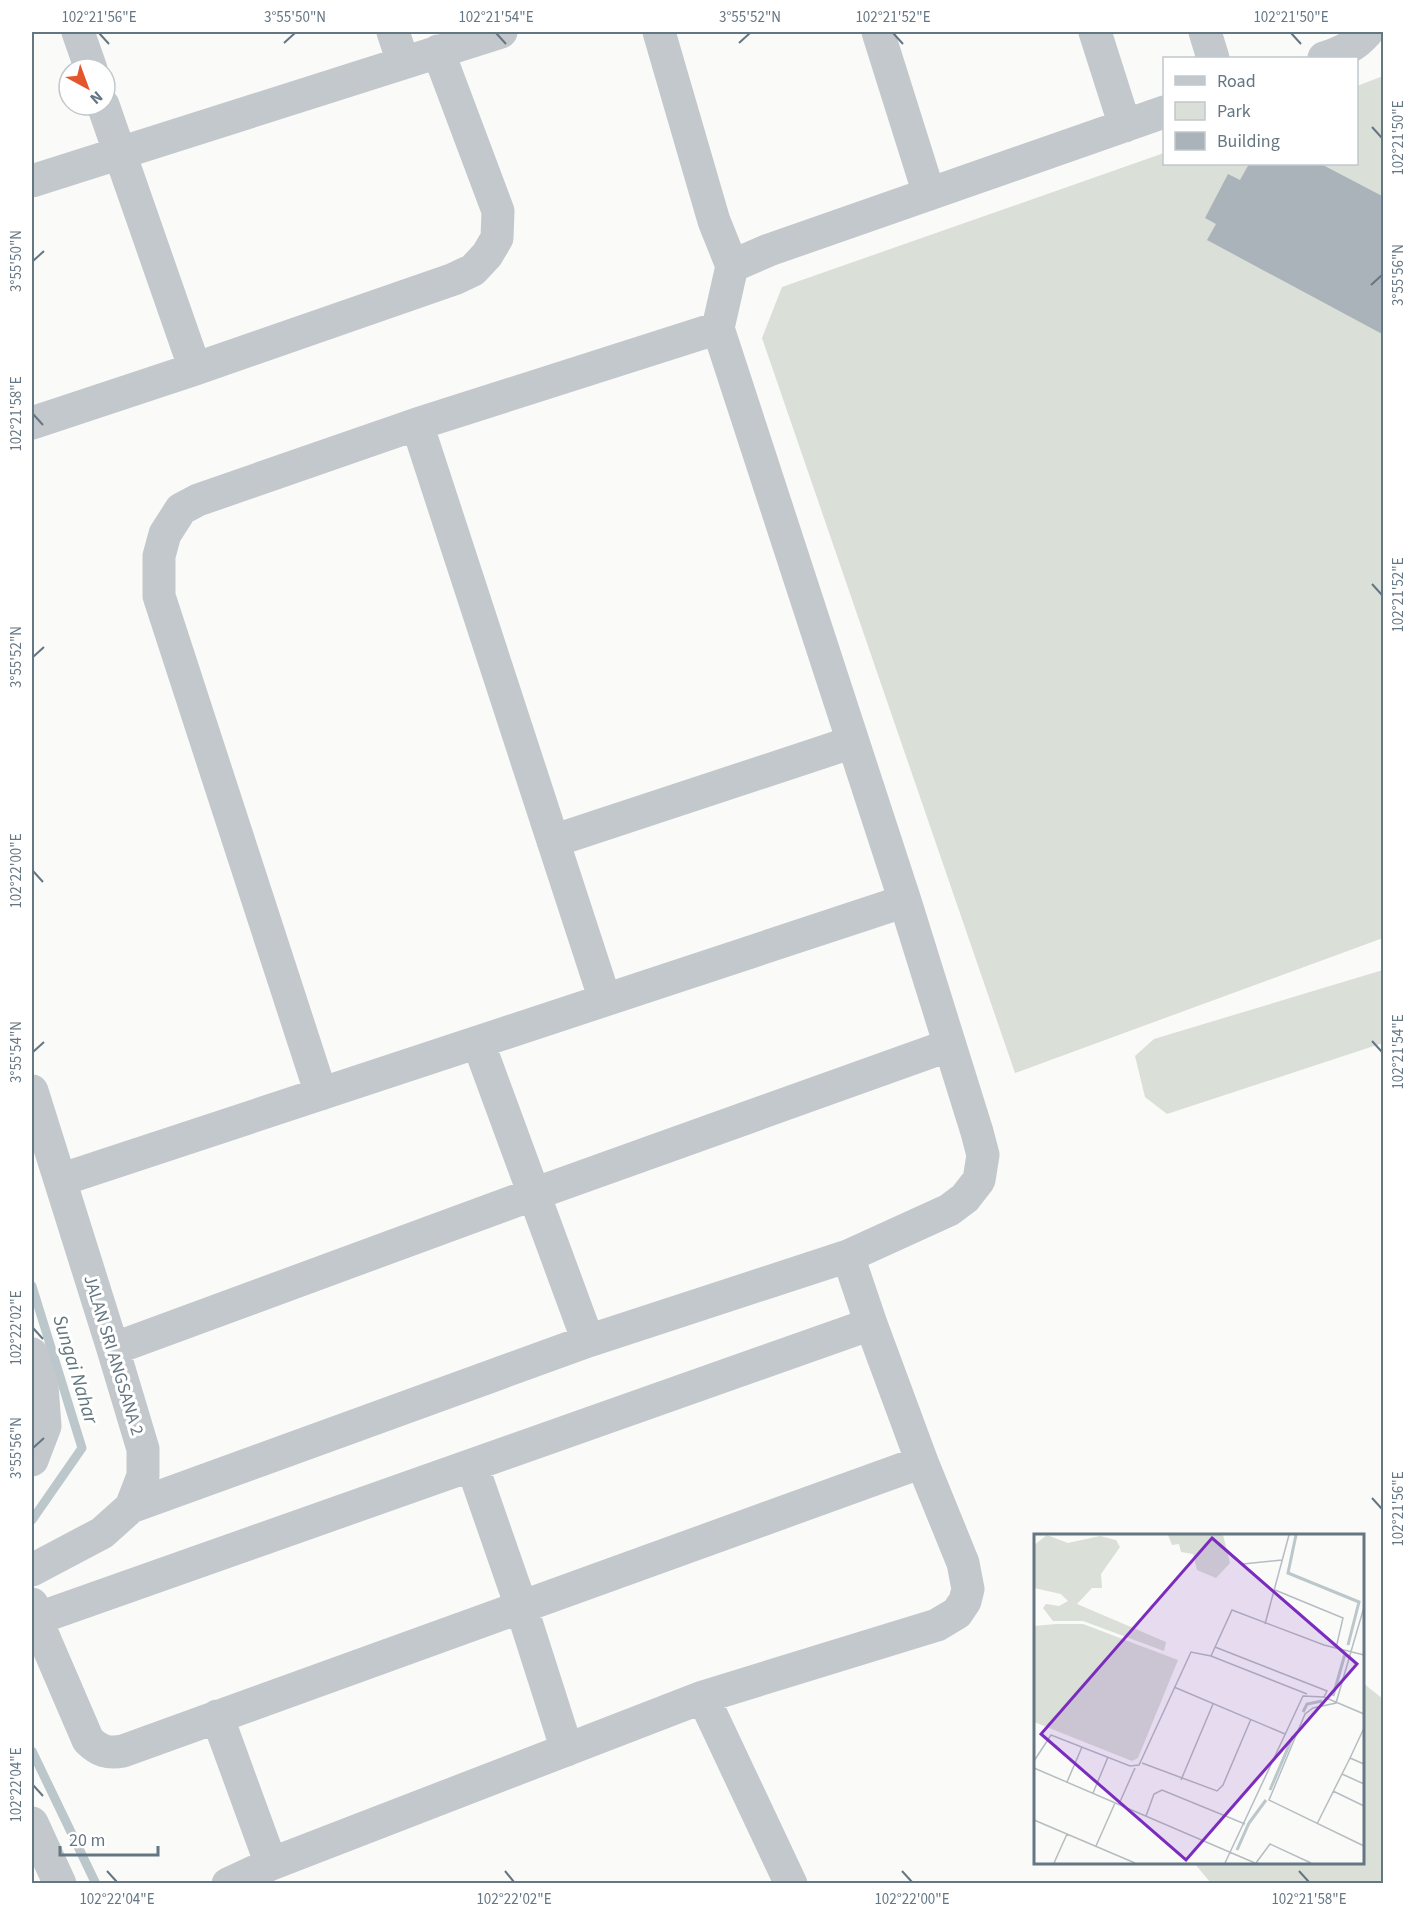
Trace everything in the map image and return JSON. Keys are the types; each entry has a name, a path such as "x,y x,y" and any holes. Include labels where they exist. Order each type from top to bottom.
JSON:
{"street":[{"path":"78,32 87,57"},
{"path":"393,32 403,62"},
{"path":"32,181 501,32"},
{"path":"131,1507 588,1341 848,1256 949,1210 966,1198 980,1179 983,1155 950,1046 718,327 732,266 714,221 658,32"},
{"path":"878,32 929,194"},
{"path":"1095,32 1125,126"},
{"path":"1205,32 1213,57"},
{"path":"1327,57 1358,43 1367,32"},
{"path":"32,423 195,369 454,279 473,270 487,255 497,238 498,211 438,51"},
{"path":"732,266 769,250 1163,112"},
{"path":"107,117 195,369"},
{"path":"321,1094 159,596 159,556 165,534 181,509 198,500 417,424 718,327"},
{"path":"417,424 605,1000"},
{"path":"553,841 853,742"},
{"path":"60,1180 905,901"},
{"path":"478,1042 588,1341"},
{"path":"113,1349 534,1194 950,1046"},
{"name":"JALAN SRI ANGSANA 2","path":"32,1091 143,1449 143,1476 131,1507 102,1533 32,1570"},
{"path":"228,1884 271,1864 703,1697 937,1626 957,1613 965,1601 968,1589 963,1563 922,1462 848,1256"},
{"path":"871,1324 472,1465 34,1611 88,1740 104,1752 113,1753 922,1462"},
{"path":"32,1354 42,1386 45,1426 32,1460"},
{"path":"472,1465 521,1606 567,1750"},
{"path":"703,1697 791,1884"},
{"path":"217,1716 271,1864"},
{"path":"32,1823 60,1884"}],"green space":[{"path":"1383,76 1383,938 1015,1073 762,338 782,287 1163,153 1163,165 1358,165 1358,86"},
{"path":"1383,970 1383,1043 1167,1114 1145,1097 1135,1056 1154,1039"},
{"path":"1364,1684 1383,1699 1383,1883 1211,1883 1195,1864 1364,1864"}],"building":[{"path":"1248,165 1323,165 1384,197 1384,335 1207,240 1216,224 1205,218 1228,174 1240,180"}],"waterway":[{"name":"Sungai Nahar","path":"32,1286 82,1448 32,1520"},
{"name":"Sungai Nahar","path":"32,1751 96,1884"}]}
